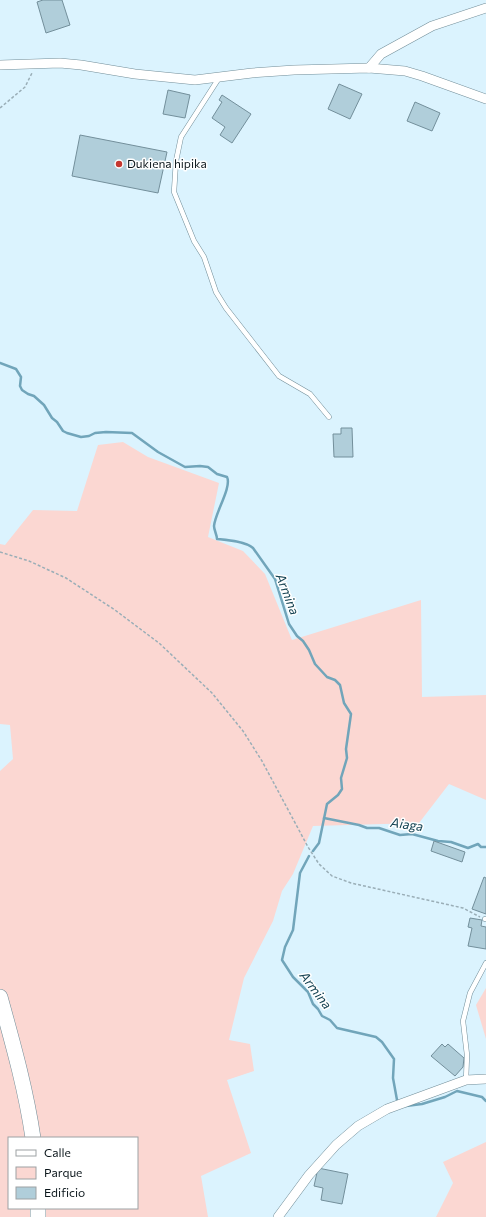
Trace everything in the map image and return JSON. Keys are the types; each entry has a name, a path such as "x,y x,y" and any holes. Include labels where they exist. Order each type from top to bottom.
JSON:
{"main road":[{"path":"0,998 18,1062 30,1113 33,1137"}],"street":[{"path":"369,68 381,54 432,26 486,8"},
{"path":"0,65 60,63 174,79 195,80 252,73 294,70 369,68 405,71 486,99"},
{"path":"278,1217 309,1175 336,1145 358,1126 387,1110 466,1080 486,1079"}],"lane":[{"path":"220,77 181,137 176,161 174,192 194,241 204,256 216,292 226,308 279,376 310,394 329,417"},
{"path":"466,1080 467,1055 463,1021 470,993 486,963"}],"path":[{"path":"0,108 25,87 37,64"},
{"path":"0,552 29,561 66,578 115,610 160,643 212,693 243,731 262,761 308,847 319,864 332,876 351,883 463,908 486,919"}],"green space":[{"path":"123,442 148,457 219,483 208,537 243,551 265,574 292,640 421,600 422,697 486,695 486,800 449,784 419,823 313,826 293,874 282,891 273,921 244,978 229,1040 250,1044 254,1071 227,1080 251,1153 201,1176 208,1217 0,1217 0,771 13,759 10,725 0,724 0,544 5,545 33,510 77,511 98,445"},
{"path":"486,988 486,1039 476,1005"},
{"path":"486,1142 486,1217 436,1217 453,1183 443,1162"}],"building":[{"path":"43,0 62,0 70,25 46,33 37,2"},
{"path":"339,84 362,94 350,119 328,109"},
{"path":"168,90 190,95 185,118 163,114"},
{"path":"222,95 251,114 232,143 220,135 225,127 212,118 222,102 219,100"},
{"path":"415,102 440,113 432,131 407,121"},
{"name":"Dukiena hipika","path":"80,135 167,152 158,193 72,176"},
{"path":"341,428 352,428 353,457 334,457 333,434 341,434"},
{"path":"434,841 465,852 462,862 431,851"},
{"path":"484,877 486,878 486,914 472,909"},
{"path":"470,918 482,920 481,926 486,927 486,949 468,946 472,928 468,927"},
{"path":"442,1044 445,1047 448,1044 464,1058 463,1067 455,1076 431,1056"},
{"path":"318,1168 348,1174 342,1204 321,1200 323,1188 314,1186"}],"waterway":[{"name":"Armina","path":"0,363 16,369 21,377 20,386 22,390 34,396 44,405 52,418 57,422 63,431 81,437 106,432 132,433 158,452 185,467 208,467 217,474 227,477 227,487 214,526 217,539 241,542 253,548 275,579 289,624 309,650 315,664 327,677 335,680 340,685 344,703 351,714 346,749 347,758 341,778 342,789 338,795 327,804 319,843 313,851"},
{"name":"Aiaga","path":"324,818 367,828 379,828 400,835 412,834 438,841 451,842 468,848 478,844 481,847 486,847"},
{"name":"Armina","path":"309,856 300,873 293,930 285,947 282,960 293,977 308,992 313,1004 322,1016 330,1020 337,1028 376,1037 382,1042 394,1059 393,1078 397,1100"},
{"name":"Armina","path":"406,1106 422,1104 445,1097 457,1091 482,1097 486,1101"}],"place":[{"name":"Dukiena hipika","path":"119,164"}]}
